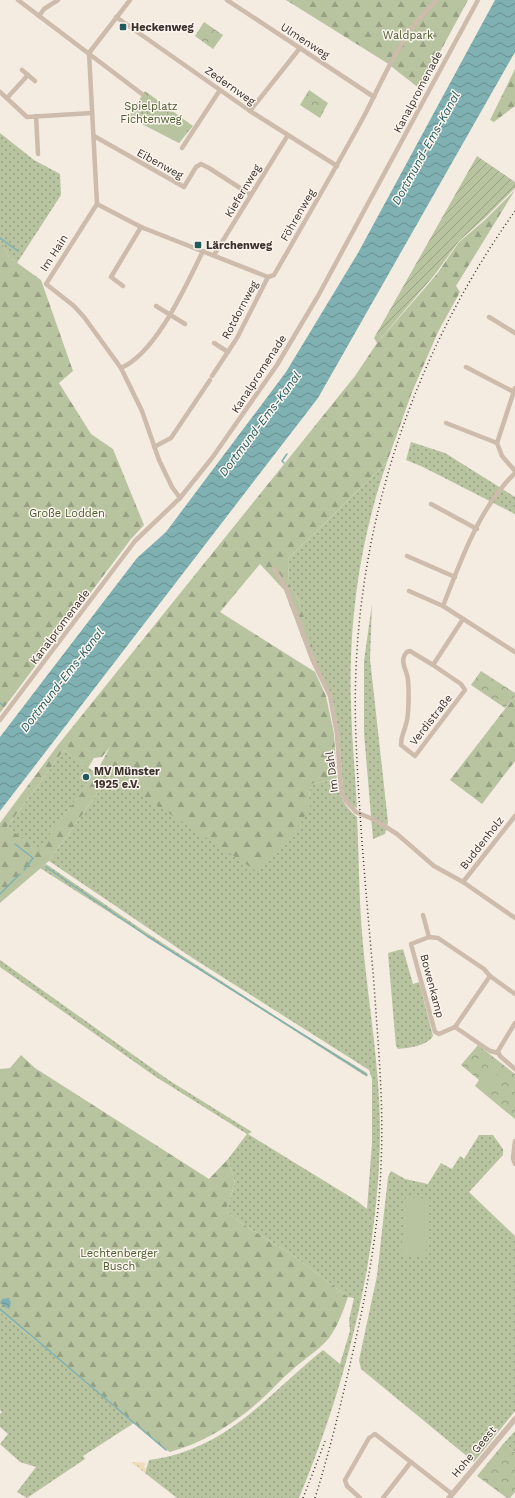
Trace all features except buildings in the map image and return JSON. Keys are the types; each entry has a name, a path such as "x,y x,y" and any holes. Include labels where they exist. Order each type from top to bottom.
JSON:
{"street":[{"path":"18,0 142,94"},
{"path":"39,16 44,9 58,0"},
{"path":"130,0 89,53 96,204 142,227 268,277"},
{"name":"Ulmenweg","path":"227,0 374,97"},
{"name":"Föhrenweg","path":"268,277 274,275 337,166 374,97 391,61 406,36 417,20 437,0"},
{"name":"Kanalpromenade","path":"0,720 135,541 180,498 249,406 281,358 326,282 478,0"},
{"name":"Zedernweg","path":"116,17 250,111 337,166"},
{"path":"250,111 300,48"},
{"path":"22,70 35,81"},
{"path":"7,98 28,75"},
{"path":"182,148 220,90"},
{"path":"0,92 27,117 92,113"},
{"path":"36,116 38,154"},
{"name":"Kiefernweg","path":"214,255 288,135"},
{"name":"Eibenweg","path":"94,136 184,187 196,167 201,164 251,196"},
{"name":"Im Hain","path":"96,204 46,284 74,306 84,317 121,368 142,411 154,447 172,487 180,498"},
{"path":"123,286 111,277 142,227"},
{"path":"121,368 140,356 170,315 203,251"},
{"name":"Rotdornweg","path":"154,447 171,438 228,352 268,277"},
{"path":"156,306 185,324"},
{"path":"488,317 515,333"},
{"name":"Rotdornweg","path":"214,343 228,352"},
{"path":"443,606 477,529 493,498 515,472 502,456 497,443 514,390 466,367"},
{"path":"446,423 497,443"},
{"path":"431,504 477,529"},
{"path":"407,556 455,577"},
{"name":"Im Dahl","path":"274,569 287,590 314,663 330,696 337,734 341,791 346,801 356,812 375,820 397,834 434,866 463,882 515,918"},
{"path":"409,591 443,606 515,652"},
{"path":"433,665 463,619"},
{"name":"Verdistraße","path":"407,652 410,652 433,665 461,684 465,690 415,756 401,745 401,734 406,724 408,681 403,667 404,656 407,652"},
{"name":"Buddenholz","path":"463,882 515,816"},
{"path":"423,915 429,937"},
{"name":"Bowenkamp","path":"490,976 455,1027 439,1034 435,1032 411,944 429,937 438,938 484,969 490,976 515,994"},
{"path":"515,1023 499,1049 498,1054 515,1069"},
{"name":"Bowenkamp","path":"455,1027 490,1051 498,1054"},
{"path":"515,1141 513,1158 515,1164"},
{"name":"Hohe Geest","path":"451,1496 515,1419"},
{"path":"360,1498 347,1486 345,1480 372,1435 378,1435 451,1496"},
{"path":"383,1498 411,1462"}],"green space":[{"name":"Waldpark","path":"286,0 468,0 420,89 387,63"},
{"path":"204,22 223,35 213,49 195,36"},
{"path":"515,69 515,106 494,122 490,120"},
{"path":"309,90 328,103 320,118 300,105"},
{"name":"Spielplatz Fichtenweg","path":"145,91 193,126 179,143 128,117"},
{"path":"162,112 188,129 179,143 153,126"},
{"path":"0,133 34,160 60,174 61,195 17,263 9,257 0,240"},
{"path":"477,156 515,182 515,188 459,241 436,273 377,343 374,338"},
{"path":"515,190 456,286 460,292 438,332 412,392 387,462 288,559 289,583 299,601 315,655 315,661 311,662 284,590 260,564 220,612 315,672 326,696 334,734 337,779 311,784 309,796 311,805 292,838 258,872 120,781 107,780 49,861 0,903 0,823 58,745 355,376 377,343 437,274 459,242 485,220","holes":["110,747 96,773 38,850 7,827 64,750 88,768 94,758 102,757"]},
{"name":"Große Lodden","path":"0,240 9,257 41,280 73,371 59,383 91,434 113,449 144,525 131,539 0,713"},
{"path":"411,442 445,453 515,497 515,514 423,467 406,460"},
{"path":"387,462 363,551 354,613 351,705 357,808 352,806 347,800 343,790 339,734 334,706 315,661 299,601 289,583 288,559"},
{"path":"372,604 370,659 388,822 385,834 373,839 364,733 364,661"},
{"path":"481,671 515,693 515,696 505,708 471,685"},
{"path":"515,696 515,761 482,804 450,780"},
{"path":"64,750 96,773 38,851 7,827"},
{"path":"337,779 339,791 343,800 357,817 360,897 365,969 380,1109 378,1179 374,1226 357,1319 331,1411 299,1498 177,1498 145,1473 149,1460 177,1454 201,1445 223,1433 244,1418 323,1350 340,1364 350,1331 349,1320 354,1298 348,1297 294,1256 238,1221 226,1211 235,1183 228,1159 247,1134 156,1077 0,967 0,960 170,1081 252,1132 248,1134 357,1201 367,1209 372,1143 372,1079 369,1070 194,959 49,861 107,780 309,796 311,784"},
{"path":"46,864 147,933 289,1025 367,1073 367,1077 40,868"},
{"path":"403,949 413,984 419,982 433,1036 427,1042 422,1044 398,1049 396,1046 388,953"},
{"path":"478,1045 515,1074 515,1119 475,1086 479,1080 461,1065"},
{"name":"Lechtenberger Busch","path":"21,1055 35,1068 209,1179 228,1159 235,1183 226,1211 238,1221 294,1256 348,1297 338,1323 325,1343 288,1373 243,1415 232,1423 196,1443 170,1452 162,1447 87,1382 0,1312 0,1069 10,1068"},
{"path":"491,1070 501,1078 491,1093 480,1086"},
{"path":"479,1135 493,1135 503,1149 503,1155 469,1192 515,1236 515,1411 474,1462 361,1369 359,1360 377,1276 388,1177 391,1171 405,1179 428,1184 441,1163 452,1169 460,1156 464,1159"},
{"path":"406,1197 429,1199 426,1258 401,1255"},
{"path":"0,1312 87,1382 134,1423 83,1456 85,1459 27,1498 17,1492 36,1467 20,1462 0,1444 8,1434 0,1427 0,1414 2,1412 0,1410"},
{"path":"515,1431 515,1452 504,1443"},
{"path":"504,1443 515,1452 515,1492 510,1498 507,1498 477,1476"}],"sand":[{"path":"131,1462 146,1463 144,1467 146,1469 145,1473"}],"water":[{"name":"Dortmund-Ems-Kanal","path":"495,0 515,0 515,52 318,398 0,811 0,737 137,558 166,532 286,372 358,253"},
{"path":"9,1298 11,1303 9,1309 0,1303 2,1299"}],"waterway":[{"path":"0,238 18,251"},
{"path":"284,463 282,461 287,454"},
{"path":"15,844 33,858 24,870"},
{"path":"46,867 147,936 367,1075"},
{"path":"0,894 20,874"},
{"path":"0,1309 166,1450"}],"railway":[{"path":"315,1498 336,1421 360,1321 372,1254 380,1187 382,1142 380,1074 361,830 356,738 356,667 362,597 374,529 392,461 415,395 443,331 477,270 515,211"},
{"path":"303,1498 326,1439"}],"place":[{"name":"Heckenweg","path":"123,27"},
{"name":"Lärchenweg","path":"198,245"},
{"name":"MV Münster 1925 e.V.","path":"86,777"}]}
